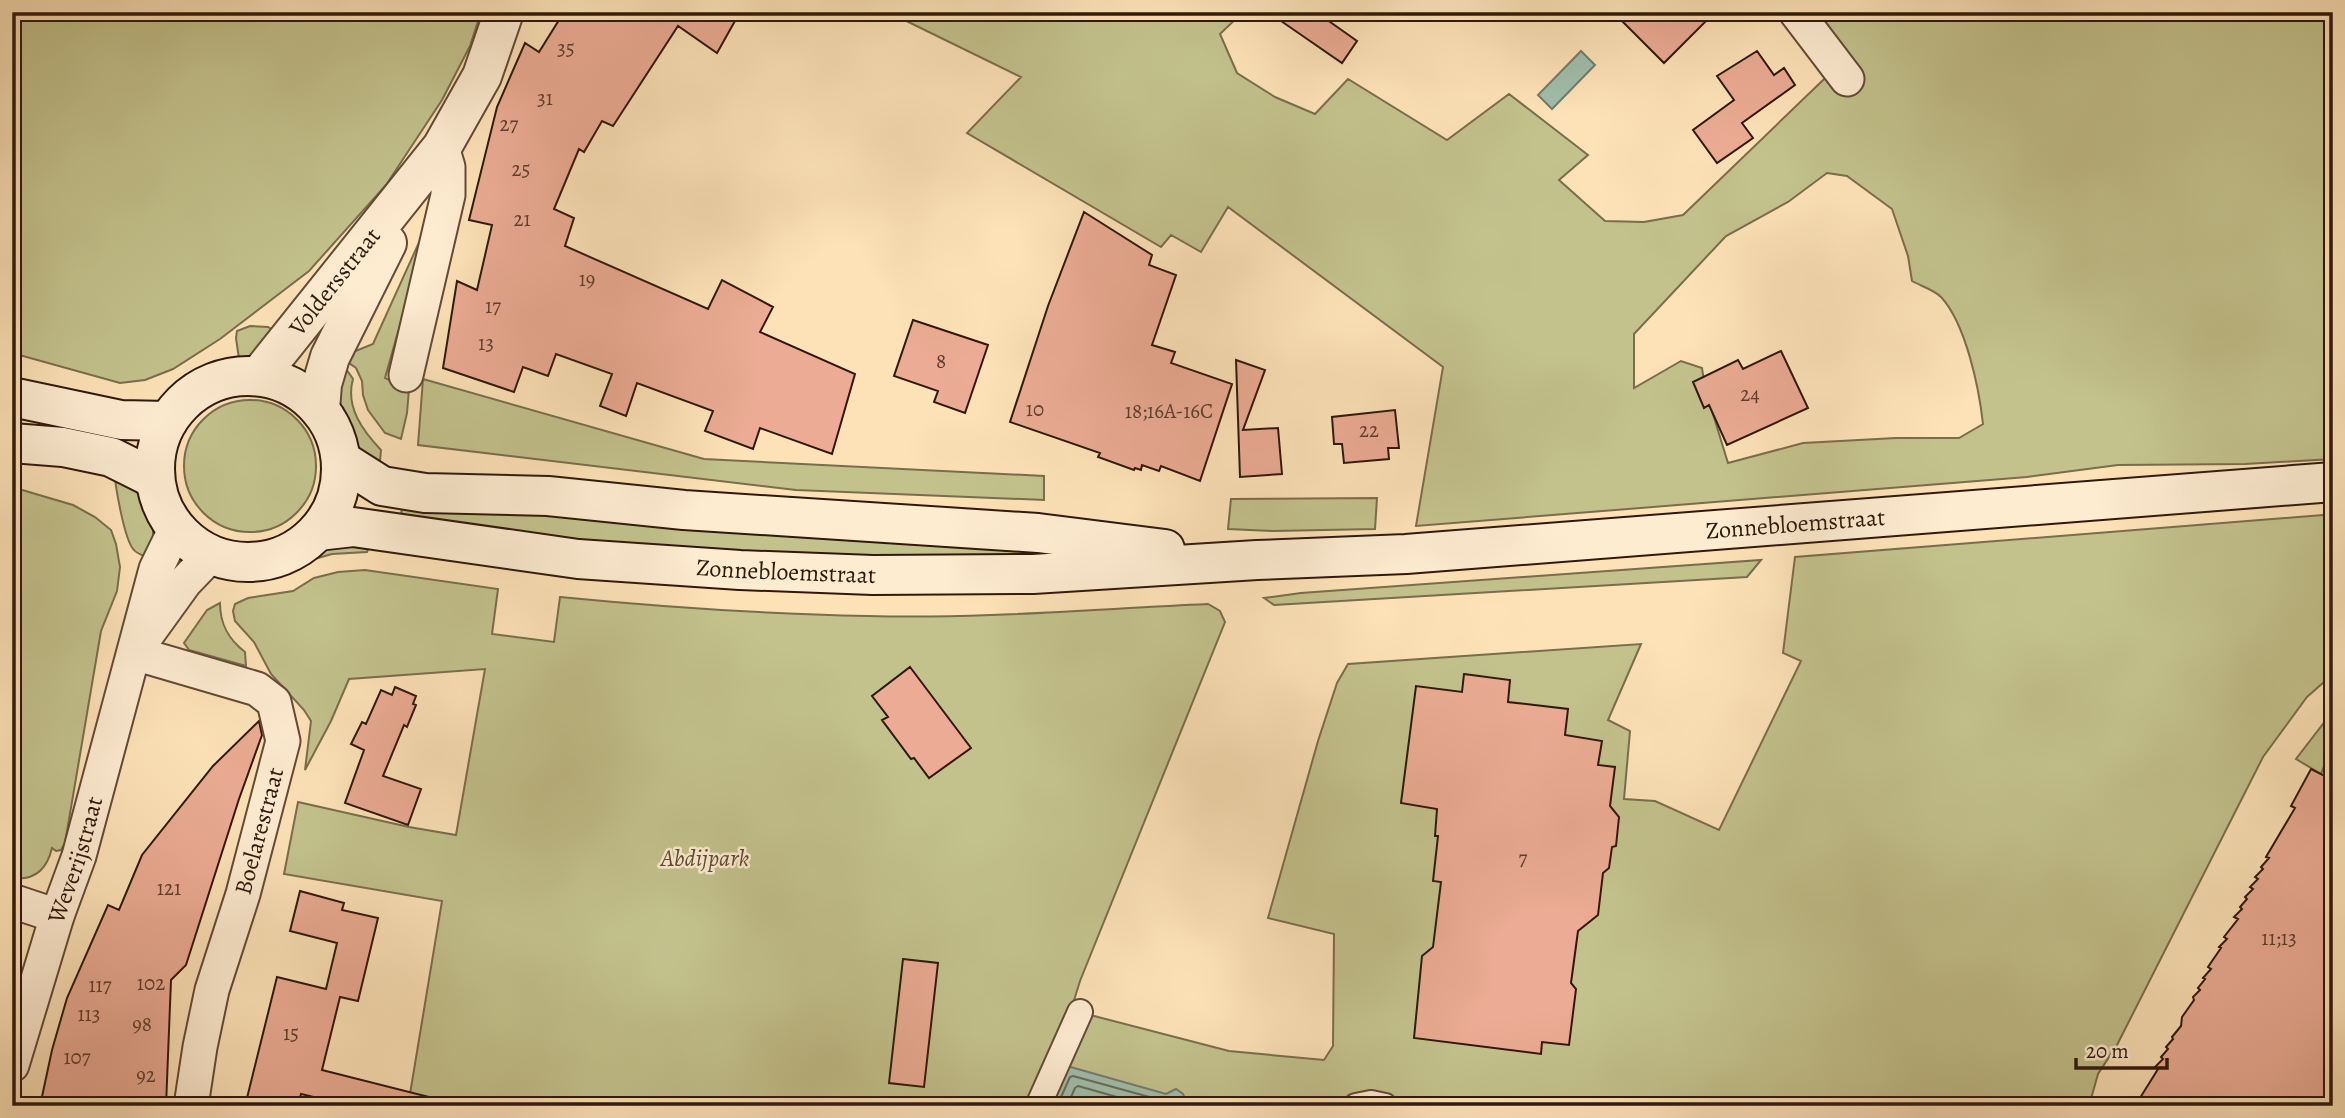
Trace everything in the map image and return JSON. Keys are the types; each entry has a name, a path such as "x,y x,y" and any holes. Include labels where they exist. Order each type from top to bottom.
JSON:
{"main road":[{"name":"Voldersstraat","path":"259,376 442,147 482,75 504,12"},
{"name":"Voldersstraat","path":"320,410 322,384 330,357 380,259 412,187"},
{"name":"Zonnebloemstraat","path":"259,376 281,382 301,393 320,410 331,426 341,460 340,486 334,505 318,531 283,556 252,562 232,561 211,555 191,543 176,528 166,514 155,479 158,443 168,421 185,400 209,384 233,377 259,376"},
{"path":"12,397 121,420 168,421"},
{"path":"12,443 63,447 111,457 155,479"},
{"name":"Zonnebloemstraat","path":"341,460 382,486 425,493 548,496 684,510 1043,534 1257,560"},
{"name":"Zonnebloemstraat","path":"318,531 353,527 578,559 740,570 873,575 1033,574 1406,554 2333,482"},
{"path":"1033,574 1053,570 1060,564 1062,557 1060,544 1043,534"}],"street":[{"path":"1796,12 1847,79"},
{"path":"405,375 448,195 449,167 442,147"},
{"name":"Weverijstraat","path":"12,1065 57,916 79,856 156,569 176,528"},
{"name":"Weverijstraat","path":"134,653 185,582 211,555"},
{"name":"Boelarestraat","path":"134,653 257,689 274,702 283,741 243,894 212,990 191,1106"},
{"path":"12,901 57,916"},
{"path":"1038,1106 1080,1013"},
{"path":"1356,1106 1371,1103 1385,1106"}],"green space":[{"path":"12,12 481,12 470,46 442,100 386,185 309,271 220,339 173,369 145,380 120,383 12,353"},
{"path":"888,12 1243,12 1220,34 1237,73 1275,97 1315,114 1348,79 1447,140 1509,94 1588,155 1559,180 1605,221 1644,222 1683,215 1847,57 1817,12 2333,12 2333,459 2245,464 2118,465 2027,477 1416,526 1443,367 1228,207 1201,252 1171,235 1161,247 967,133 1021,77","holes":["1827,173 1847,176 1892,209 1908,256 1912,281 1941,297 1958,323 1970,357 1983,424 1959,438 1803,443 1728,463 1705,388 1702,368 1681,361 1634,388 1634,334 1726,236 1788,202"]},
{"path":"421,238 424,240 385,378 409,389 401,439 385,433 368,410 362,381 356,368 346,361 348,354 373,344"},
{"path":"250,326 268,327 279,334 251,357 239,359 237,331"},
{"path":"344,366 353,379 351,399 357,418 381,450 379,472 364,460 338,402"},
{"path":"423,379 704,459 1044,476 1044,500 796,490 418,445"},
{"path":"250,400 275,405 297,419 311,441 316,466 311,491 297,513 275,527 250,532 225,527 203,513 189,491 184,466 189,441 203,419 225,405"},
{"path":"114,469 138,486 146,497 152,514 153,532 149,559 137,553 130,544 118,499"},
{"path":"12,487 73,505 95,517 111,530 120,567 117,591 101,631 65,843 61,850 52,848 43,868 27,878 12,878"},
{"path":"1377,498 1375,529 1228,529 1231,499"},
{"path":"402,501 1044,550 1043,559 818,567 401,521"},
{"name":"Abdijpark","path":"2323,515 2333,517 2333,674 2307,697 2263,757 2117,1045 2098,1074 2089,1106 408,1106 442,901 284,874 298,802 456,835 485,669 349,679 305,770 311,721 271,674 254,642 235,621 233,611 235,604 248,598 293,591 314,578 338,572 365,570 498,589 492,634 554,642 560,597 752,612 910,617 1208,604 1220,611 1225,622 1080,981 1071,1010 1229,1051 1324,1060 1333,1046 1334,934 1268,918 1318,741 1337,683 1348,664 1641,644 1608,720 1630,731 1624,799 1655,801 1719,830 1801,661 1783,653 1795,557"},
{"path":"334,539 372,539 367,552 332,554 311,560 308,556"},
{"path":"1761,560 1747,577 1274,605 1264,598 1301,593"},
{"path":"220,603 223,624 234,642 245,652 246,666 189,650 184,643 207,610"},
{"path":"2333,711 2333,743 2321,774 2296,759"}],"water":[{"path":"1581,51 1595,65 1552,109 1538,95"},
{"path":"1067,1066 1166,1094 1176,1089 1183,1094 1188,1106 1050,1106"}],"building":[{"path":"564,12 740,12 717,53 678,26 613,126 602,121 584,152 579,149 554,209 574,218 565,246 708,309 722,280 773,307 760,332 855,374 832,454 760,428 753,449 705,431 713,411 637,383 626,416 600,406 612,374 556,354 548,376 523,367 514,392 443,368 457,281 477,290 492,225 469,220 497,107 525,43 539,52"},
{"path":"1268,12 1316,12 1357,41 1342,63"},
{"path":"1613,12 1715,12 1664,63"},
{"path":"1757,51 1774,75 1784,68 1795,85 1742,123 1753,138 1717,163 1693,130 1734,100 1717,76"},
{"path":"1084,212 1152,255 1149,265 1176,275 1152,345 1175,352 1171,363 1232,384 1200,481 1161,466 1159,471 1142,465 1141,470 1134,470 1098,457 1100,453 1010,422 1048,306"},
{"path":"913,320 988,345 965,413 934,402 938,391 894,376"},
{"path":"1781,351 1808,408 1727,445 1709,405 1704,408 1693,382 1738,360 1743,369"},
{"path":"1236,360 1265,370 1243,430 1278,428 1282,474 1240,477"},
{"path":"1395,410 1399,448 1388,448 1389,459 1344,463 1342,444 1334,444 1332,417"},
{"path":"910,667 971,748 929,778 882,720 888,717 872,696"},
{"path":"1464,674 1510,680 1508,702 1568,709 1565,735 1602,741 1598,765 1615,767 1610,806 1619,817 1616,846 1612,847 1609,868 1603,873 1598,915 1578,931 1571,983 1576,989 1569,1045 1542,1042 1541,1054 1414,1038 1422,956 1433,947 1441,882 1433,881 1438,836 1435,836 1437,809 1401,803 1416,686 1462,692"},
{"path":"395,687 416,696 413,704 416,705 407,727 404,725 383,776 421,789 408,825 345,803 364,750 351,744 362,722 366,724 381,690 392,695"},
{"path":"259,721 262,735 186,965 171,980 166,1106 40,1106 67,998 108,905 119,910 142,855 213,766"},
{"path":"2311,769 2333,780 2333,1106 2135,1106 2158,1069 2155,1067 2163,1059 2161,1057 2168,1049 2166,1047 2181,1026 2182,1017 2200,990 2198,988 2211,969 2208,967 2221,948 2219,947 2227,939 2224,937 2238,919 2234,917 2242,909 2240,907 2247,899 2245,897 2253,889 2250,887 2258,879 2255,877 2263,869 2261,867 2269,858 2266,857 2295,808 2291,806"},
{"path":"300,891 344,903 342,910 378,918 358,1001 340,997 322,1070 429,1097 428,1106 351,1106 301,1094 298,1106 245,1106 277,977 326,989 337,943 290,931"},
{"path":"903,959 938,963 924,1087 889,1083"}]}
